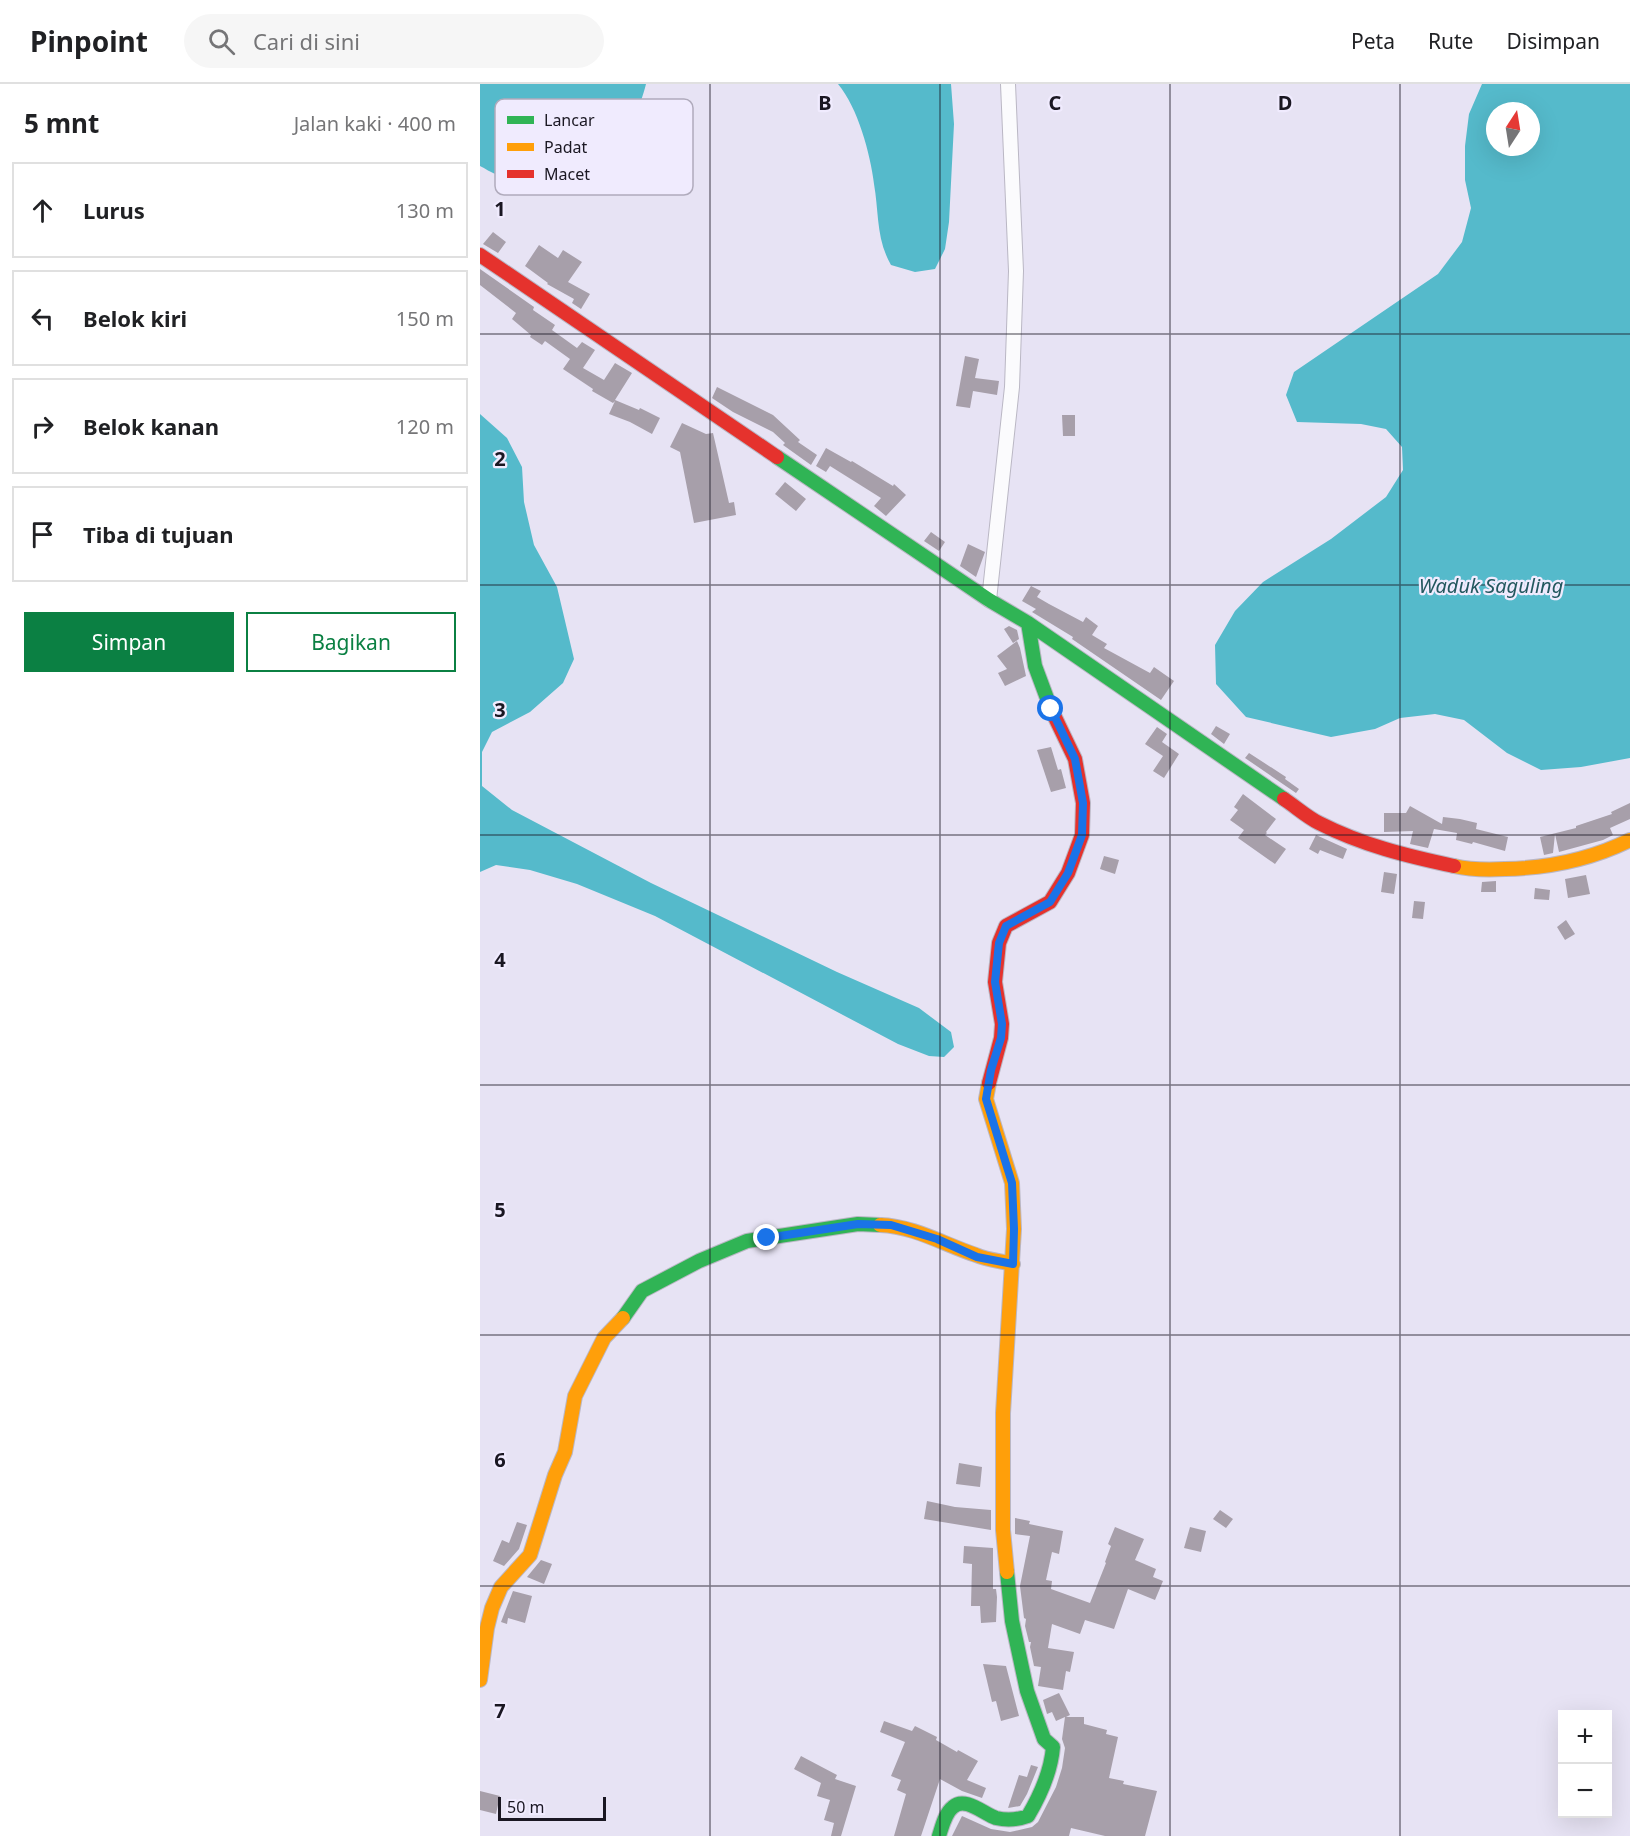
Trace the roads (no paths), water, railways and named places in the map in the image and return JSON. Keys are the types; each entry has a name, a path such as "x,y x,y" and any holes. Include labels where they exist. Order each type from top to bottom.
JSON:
{"street":[{"path":"989,600 1012,387 1016,271 1008,84"},
{"path":"480,255 989,600 1028,623 1317,822 1355,840 1396,853 1472,870 1539,868 1573,862 1608,851 1630,840"},
{"path":"939,1836 945,1817 951,1807 957,1803 964,1803 998,1819 1012,1821 1028,1816 1043,1791 1053,1747 1044,1739 1036,1719 1012,1621 1003,1530 1007,1326 1014,1229 1012,1183 986,1099 991,1070 1001,1038 1002,1024 995,982 999,943 1006,926 1050,902 1068,873 1082,835 1083,803 1075,759 1051,709 1035,666 1028,623"},
{"path":"480,1680 492,1608 501,1587 530,1555 555,1475 565,1452 575,1396 604,1338 624,1317 642,1291 699,1261 747,1241 858,1224 891,1225 937,1239 977,1257 1013,1264"}],"water":[{"path":"480,84 646,84 642,99 495,99 495,174 480,166"},
{"path":"838,84 951,84 954,124 949,222 945,249 935,269 915,272 891,265 880,235 876,194 866,145 852,105"},
{"name":"Waduk Saguling","path":"1482,84 1630,84 1630,758 1581,767 1541,770 1507,753 1464,720 1435,714 1400,718 1375,729 1331,737 1246,717 1216,684 1215,645 1235,611 1263,582 1331,539 1386,497 1403,470 1402,447 1386,429 1361,424 1297,422 1286,395 1294,372 1438,274 1462,242 1471,208 1465,180 1465,146 1469,114"},
{"path":"480,414 507,438 522,467 524,502 534,545 557,587 574,659 563,683 530,712 492,732 482,752 482,786 512,810 651,883 837,972 919,1008 951,1032 954,1047 944,1057 929,1056 898,1044 655,916 577,884 530,870 496,865 480,872"}]}
